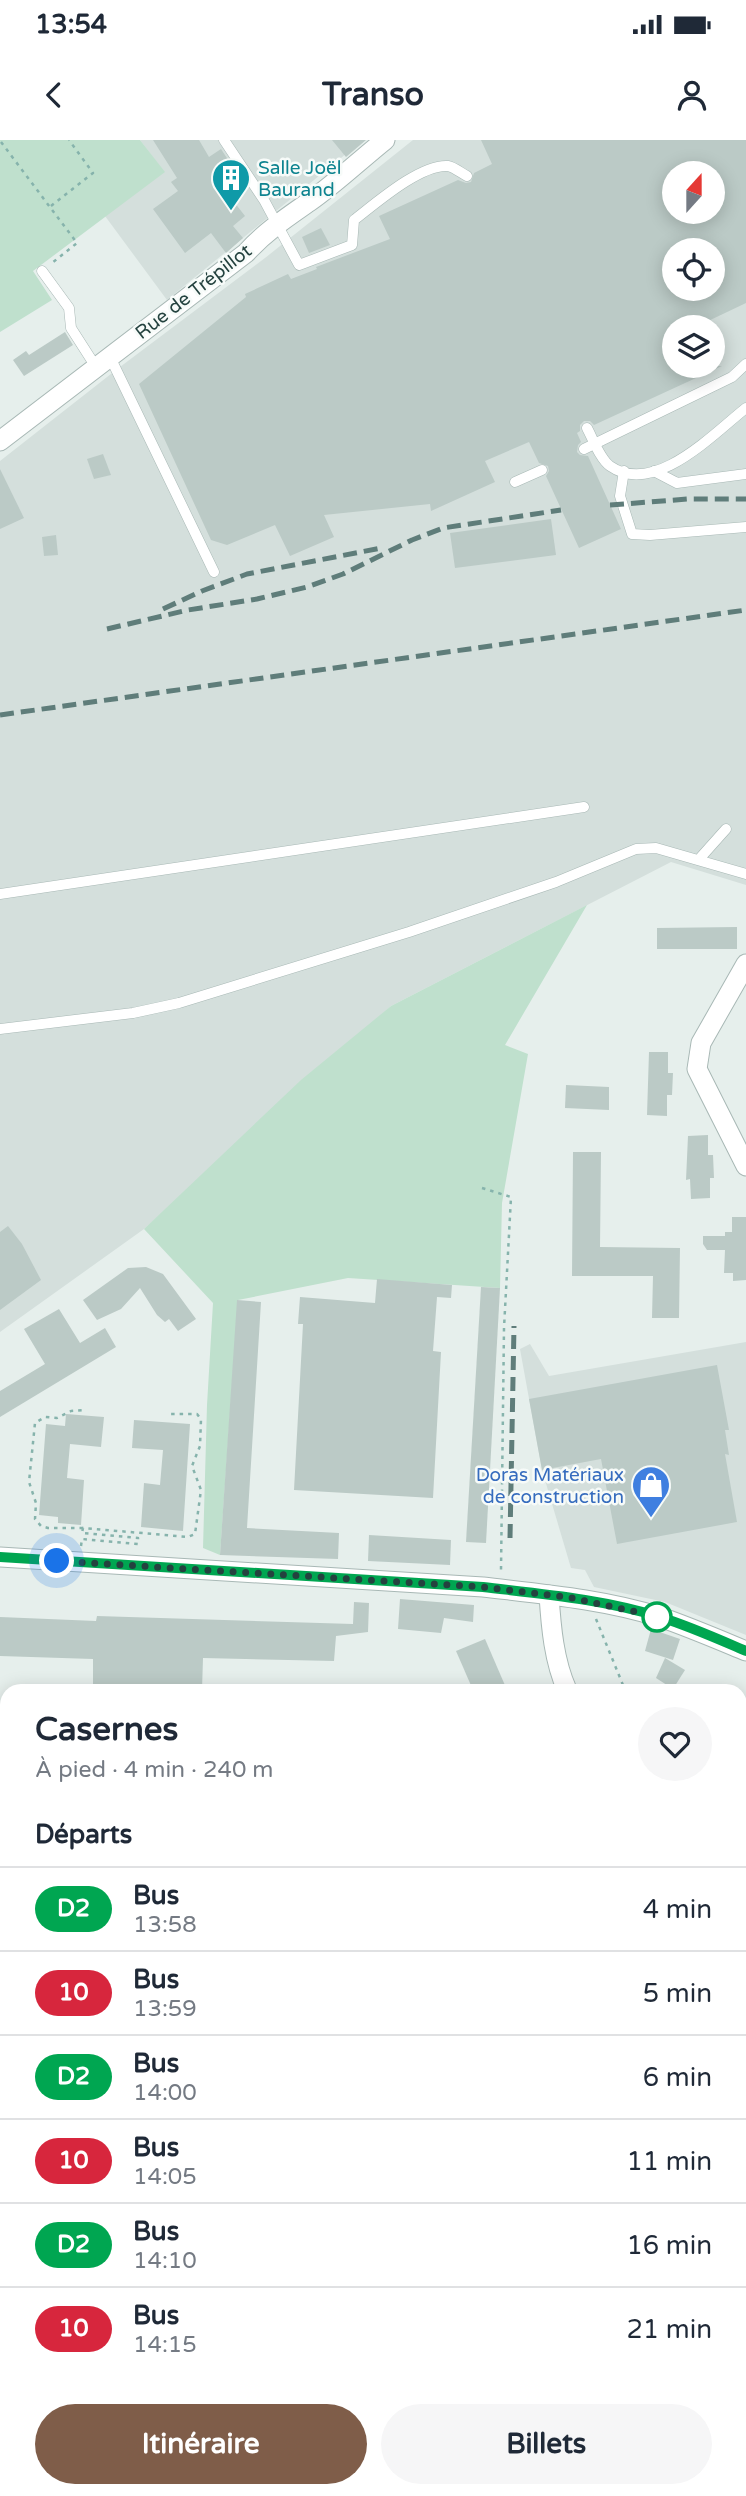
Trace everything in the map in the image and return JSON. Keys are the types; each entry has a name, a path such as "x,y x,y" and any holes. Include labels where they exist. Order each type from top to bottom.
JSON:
{"street":[{"name":"Rue de Trépillot","path":"0,441 246,253 277,224 311,201 385,140"},
{"path":"746,964 701,1043 697,1069 746,1166"},
{"path":"0,1557 501,1589 549,1595 660,1617 746,1651"},
{"path":"549,1595 551,1627 564,1684"}],"lane":[{"path":"223,140 264,200 299,265 352,245 354,220 397,186 431,169 449,166 467,176"},
{"path":"42,271 69,308 71,328 103,362 214,572"},
{"path":"584,449 732,377 746,364"},
{"path":"587,428 608,465 635,476 671,467 746,408"},
{"path":"515,482 542,470"},
{"path":"624,471 620,496 632,534 650,535 746,527"},
{"path":"654,471 677,483 746,474"},
{"path":"0,894 584,807"},
{"path":"701,857 726,829"},
{"path":"0,1029 133,1013 179,1003 556,882 636,849 656,848 701,857 746,874"},
{"path":"673,852 746,874"}],"path":[{"path":"50,207 93,173 69,140"},
{"path":"2,141 77,243 42,271"},
{"path":"482,1188 510,1197 503,1356 501,1589"},
{"path":"85,1410 57,1418 44,1417 36,1423 29,1482 35,1496 35,1519 38,1523 48,1528 83,1528 82,1533 188,1537 195,1534 201,1490 192,1466 200,1446 201,1419 197,1414 171,1413"},
{"path":"110,1550 111,1533"},
{"path":"81,1548 82,1539 138,1544 138,1538 111,1533"},
{"path":"589,1601 623,1684"}],"shaded area":[{"path":"140,140 363,140 167,300 105,216 164,172"},
{"path":"413,140 746,140 746,885 671,862 391,1006 144,1229 0,1332 0,461 265,258"},
{"name":"Doras Matériaux de construction","path":"746,1342 746,1635 665,1602 594,1587 585,1570 571,1568 542,1470 520,1349 530,1344 549,1376"}],"green space":[{"path":"0,140 140,140 165,172 33,271 52,300 0,332"},
{"path":"587,905 505,1045 528,1054 502,1203 500,1288 348,1278 238,1300 220,1555 203,1548 213,1303 144,1229 301,1080 391,1006"}],"building":[{"path":"153,140 199,140 209,157 221,149 240,178 224,189 245,216 233,226 243,238 226,253 211,233 185,253 153,209 178,191 171,182 177,178"},
{"path":"332,140 366,140 346,157"},
{"path":"481,140 746,140 746,303 721,315 662,315 662,378 696,378 594,425 590,421 584,421 577,433 581,442 577,452 588,456 621,529 579,548 546,476 548,466 539,463 529,442 485,461 495,482 431,511 430,504 324,515 334,537 290,556 275,525 227,545 211,540 139,384 246,297 245,294 288,274 291,279 390,239 379,216 458,180 471,182 474,173 492,164"},
{"path":"321,228 330,245 309,253 302,237"},
{"path":"65,332 73,345 24,376 13,360 26,351 29,355"},
{"path":"103,454 111,475 94,479 87,459"},
{"path":"0,469 24,518 0,529"},
{"path":"551,519 556,555 455,568 450,533"},
{"path":"56,535 58,555 44,556 42,537"},
{"path":"737,927 737,949 657,949 657,928"},
{"path":"649,1052 668,1052 668,1073 673,1073 672,1095 667,1095 667,1116 647,1115"},
{"path":"566,1085 609,1087 609,1110 565,1108"},
{"path":"708,1135 708,1155 713,1155 714,1178 710,1178 710,1198 691,1199 690,1179 686,1180 688,1136"},
{"path":"573,1152 601,1152 600,1247 680,1248 679,1318 652,1318 653,1276 572,1276"},
{"path":"732,1217 746,1217 746,1280 733,1281 733,1273 724,1273 725,1250 707,1250 703,1244 703,1236 725,1236 725,1232 732,1232"},
{"path":"8,1226 22,1244 41,1280 0,1310 0,1232"},
{"path":"146,1267 163,1274 196,1319 178,1331 169,1319 165,1322 157,1315 140,1288 121,1309 97,1320 83,1300 128,1268"},
{"path":"377,1279 452,1285 451,1298 437,1297 433,1351 441,1352 433,1498 294,1490 303,1324 298,1324 300,1297 375,1303"},
{"path":"481,1287 500,1288 486,1543 466,1542"},
{"path":"237,1300 261,1302 247,1528 339,1533 338,1559 220,1555"},
{"path":"59,1309 80,1343 105,1328 116,1347 0,1417 0,1391 45,1364 24,1329"},
{"path":"717,1365 729,1430 725,1430 729,1455 725,1454 737,1522 617,1544 601,1459 542,1470 529,1399"},
{"path":"66,1414 104,1417 101,1447 70,1444 67,1478 84,1480 81,1525 58,1523 58,1517 39,1515 46,1424 65,1426"},
{"path":"134,1420 190,1424 183,1531 141,1527 144,1483 160,1485 163,1450 132,1448"},
{"path":"369,1535 451,1540 450,1565 368,1561"},
{"path":"400,1599 474,1605 473,1622 444,1618 441,1633 398,1629"},
{"path":"354,1602 369,1603 368,1632 336,1636 334,1661 203,1658 202,1684 93,1684 93,1659 0,1656 0,1617 96,1621 97,1616 353,1624"},
{"path":"651,1629 680,1639 673,1660 645,1651"},
{"path":"485,1639 504,1684 470,1684 456,1651"},
{"path":"665,1658 685,1670 676,1684 665,1684 656,1678"}],"railway":[{"path":"610,505 688,499 746,499"},
{"path":"107,629 307,587 343,574 443,528 561,510"},
{"path":"163,609 247,574 381,548"},
{"path":"0,715 746,610"},
{"path":"510,1538 514,1326"}],"bus line":[{"name":"D2","path":"0,1557 483,1587 567,1597 660,1617 746,1651"}],"place":[{"name":"Salle Joël Baurand","path":"231,212"},
{"name":"Doras Matériaux de construction","path":"651,1519"}],"route":[{"path":"57,1561 483,1587 567,1597 660,1617 657,1617"}]}
